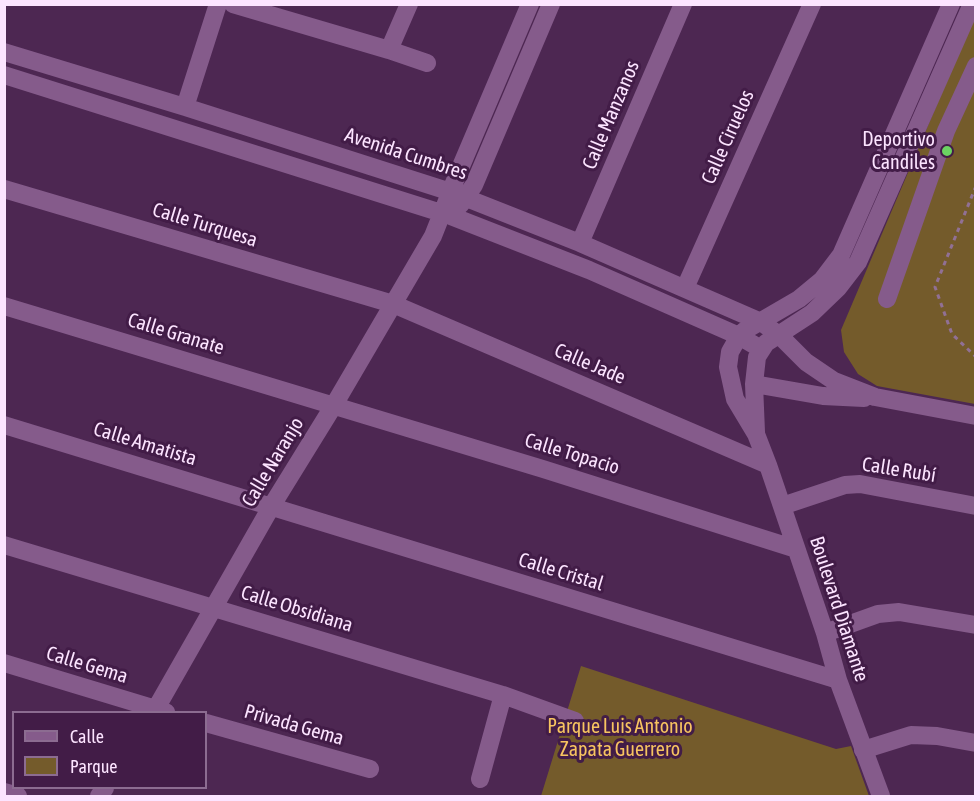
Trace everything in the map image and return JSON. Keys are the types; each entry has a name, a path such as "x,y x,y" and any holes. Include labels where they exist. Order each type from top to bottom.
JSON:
{"street":[{"path":"185,107 218,4"},
{"path":"233,4 279,11 427,63"},
{"path":"389,50 409,4"},
{"name":"Calle Naranjo","path":"160,711 214,607 271,507 458,195 530,4"},
{"name":"Calle Naranjo","path":"458,195 474,185 551,4"},
{"name":"Calle Manzanos","path":"580,243 683,4"},
{"name":"Calle Ciruelos","path":"685,288 812,4"},
{"path":"739,336 799,299 822,280 841,255 951,4"},
{"path":"4,75 446,215 589,270 739,336 761,350 766,344 812,313 838,288 858,262 972,4"},
{"name":"Avenida Cumbres","path":"4,52 185,107 458,195 580,243 761,322 779,335 806,362 828,378 875,397"},
{"path":"887,298 946,131 975,66"},
{"name":"Calle Turquesa","path":"4,189 393,304"},
{"name":"Calle Jade","path":"393,304 768,465"},
{"name":"Calle Granate","path":"4,306 334,405"},
{"name":"Boulevard Diamante","path":"739,336 730,352 728,367 735,399 756,434 768,465 825,633 838,680 881,796"},
{"name":"Boulevard Diamante","path":"756,434 754,372 761,350"},
{"path":"800,391 795,381 797,370 806,362"},
{"path":"754,384 823,396 875,397 975,416"},
{"name":"Calle Topacio","path":"334,405 796,549"},
{"name":"Calle Amatista","path":"4,425 271,507"},
{"name":"Calle Rubí","path":"782,506 845,485 860,484 975,506"},
{"name":"Calle Cristal","path":"271,507 838,680"},
{"name":"Calle Obsidiana","path":"4,545 503,695 575,721"},
{"path":"825,633 878,614 899,612 975,625"},
{"name":"Calle Gema","path":"4,663 156,711"},
{"path":"480,779 503,695"},
{"name":"Privada Gema","path":"207,723 370,770"},
{"path":"863,750 911,735 936,736 975,743"},
{"path":"4,792 18,796"}],"path":[{"path":"975,186 935,287 952,334 975,357"}],"green space":[{"name":"Deportivo Candiles","path":"975,15 975,404 877,386 858,374 844,352 841,330"},
{"name":"Parque Luis Antonio Zapata Guerrero","path":"581,666 836,749 851,746 869,796 541,796"}],"place":[{"name":"Deportivo Candiles","path":"947,151"}]}
